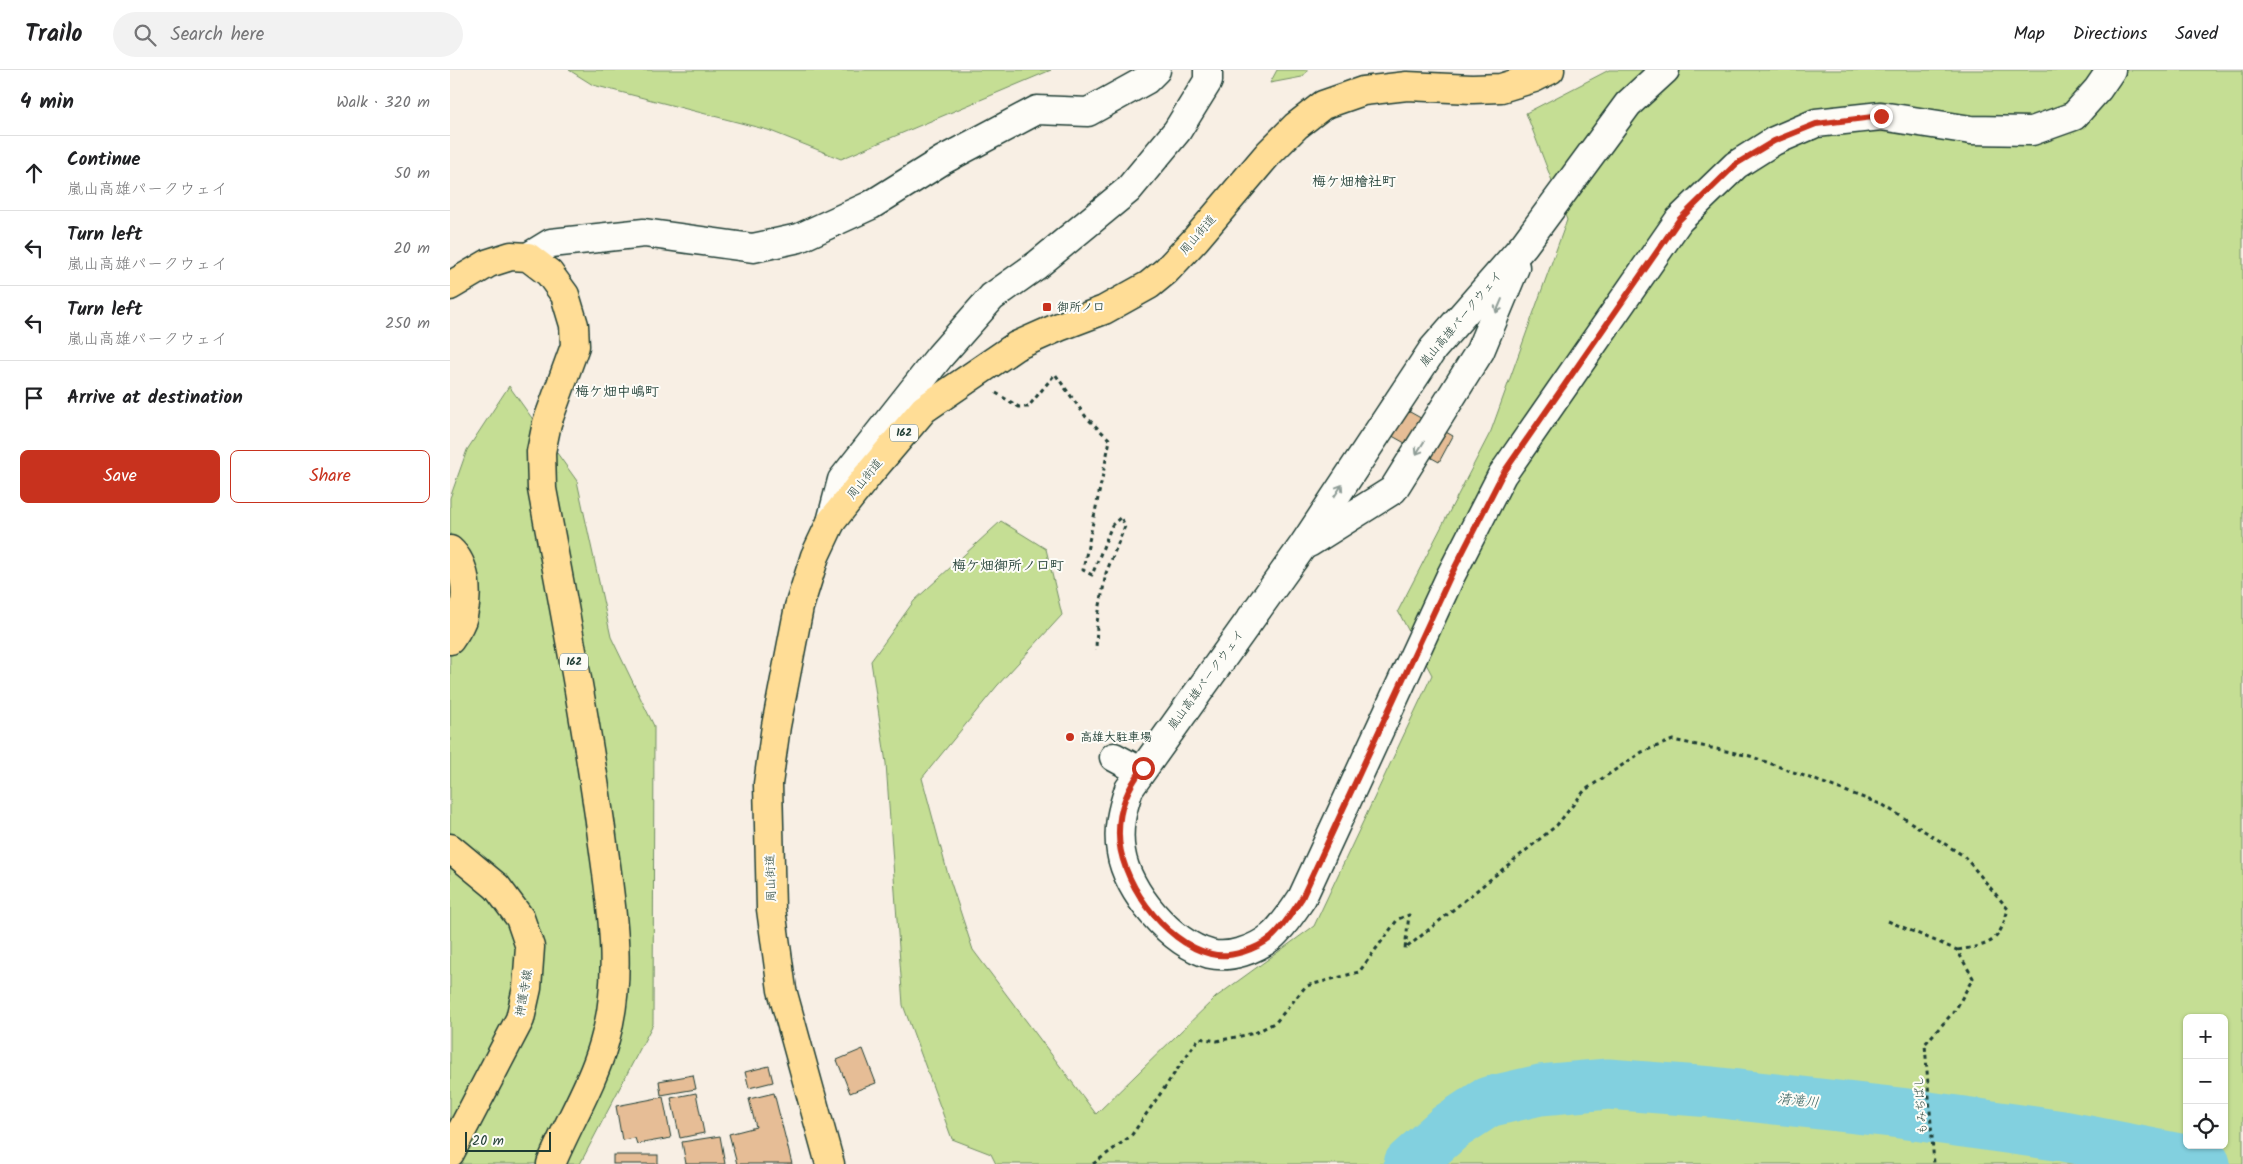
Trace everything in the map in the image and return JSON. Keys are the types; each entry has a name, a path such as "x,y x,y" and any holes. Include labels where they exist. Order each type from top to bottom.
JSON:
{"main road":[{"name":"周山街道","path":"830,1164 782,990 772,909 768,784 776,726 799,607 815,556 831,522 924,409 1016,346 1059,326 1104,310 1150,285 1189,246 1268,154 1296,126 1323,105 1363,91 1407,86 1472,89 1501,88 1534,78 1550,70"},
{"path":"450,286 489,263 511,256 528,257"},
{"name":"162","path":"528,257 549,273 565,295 574,325 575,346 547,423 541,452 542,489 592,763 613,918 613,995 604,1042 585,1093 551,1164"},
{"path":"450,550 463,574 466,594 463,618 450,640"},
{"name":"神護寺線","path":"450,848 497,887 520,918 530,947 527,988 520,1020 450,1153"}],"street":[{"path":"528,257 550,242 644,233 753,248 799,238 871,205 943,160 1037,110 1088,112 1146,80 1156,70"},
{"path":"831,522 842,480 940,356 992,297 1037,265 1128,190 1177,131 1208,81 1208,70"},
{"name":"嵐山高雄パークウェイ","path":"1665,70 1628,104 1524,245 1433,349 1389,412 1302,547 1129,788 1122,810 1119,831 1121,854 1131,881 1146,904 1179,938 1192,946 1211,954 1228,955 1242,952 1272,937 1302,898 1451,575 1502,475 1679,220 1736,164 1774,141 1816,124 1881,116 1971,130 2032,130 2074,116 2111,70"},
{"name":"嵐山高雄パークウェイ","path":"1302,547 1393,490 1480,351 1524,245"},
{"path":"1114,757 1140,771"}],"path":[{"path":"992,390 1019,407 1028,406 1055,374 1086,416 1110,440 1083,570 1092,575 1112,525 1121,517 1125,526 1106,572 1097,622 1096,650"},
{"path":"1093,1164 1132,1136 1198,1038 1217,1041 1255,1033 1276,1022 1306,986 1359,972 1398,920 1409,915 1405,949 1557,825 1585,790 1642,752 1672,740 1750,756 1883,805 1964,856 2008,909 2002,930 1984,946 1958,950 1888,921"},
{"name":"もみぢばし","path":"1934,1164 1925,1044 1956,1009 1973,978 1958,950"}],"green space":[{"path":"569,70 1051,70 841,159 768,130 593,85"},
{"path":"1277,70 1308,70 1302,77 1270,83"},
{"path":"1609,70 2243,70 2243,1164 996,1164 991,1154 952,1139 903,1005 886,763 871,661 914,601 1001,521 1046,549 1062,615 997,686 922,778 947,871 973,950 1096,1114 1216,997 1314,926 1432,675 1398,611 1491,431 1567,220 1526,113"},
{"path":"509,386 577,481 611,637 654,726 653,1024 580,1164 450,1164 450,498 467,450"}],"building":[{"path":"1383,397 1453,436 1439,462 1369,423"},
{"path":"863,1049 876,1083 850,1093 837,1060"},
{"path":"769,1066 773,1082 749,1088 745,1072"},
{"path":"693,1075 696,1089 661,1095 659,1081"},
{"path":"696,1093 704,1133 680,1138 671,1098"},
{"path":"774,1093 792,1164 737,1164 729,1134 756,1127 749,1099"},
{"path":"663,1097 671,1138 637,1144 635,1138 622,1140 616,1106"},
{"path":"720,1136 725,1164 686,1164 682,1142"},
{"path":"613,1155 658,1155 658,1164 613,1164"}],"waterway":[{"name":"清滝川","path":"1409,1164 1450,1127 1488,1102 1540,1090 1608,1084 1712,1092 1900,1113 2063,1136 2205,1164"}],"place":[{"name":"御所ノ口","path":"1047,307"},
{"name":"高雄大駐車場","path":"1070,737"}],"district":[{"name":"梅ケ畑檜社町","path":"1354,182"},
{"name":"梅ケ畑中嶋町","path":"617,392"},
{"name":"梅ケ畑御所ノ口町","path":"1008,566"}],"route":[{"path":"1143,768 1129,788 1122,810 1119,831 1121,854 1131,881 1146,904 1179,938 1211,954 1228,955 1242,952 1272,937 1302,898 1451,575 1502,475 1679,220 1736,164 1774,141 1816,124 1881,116"}]}
